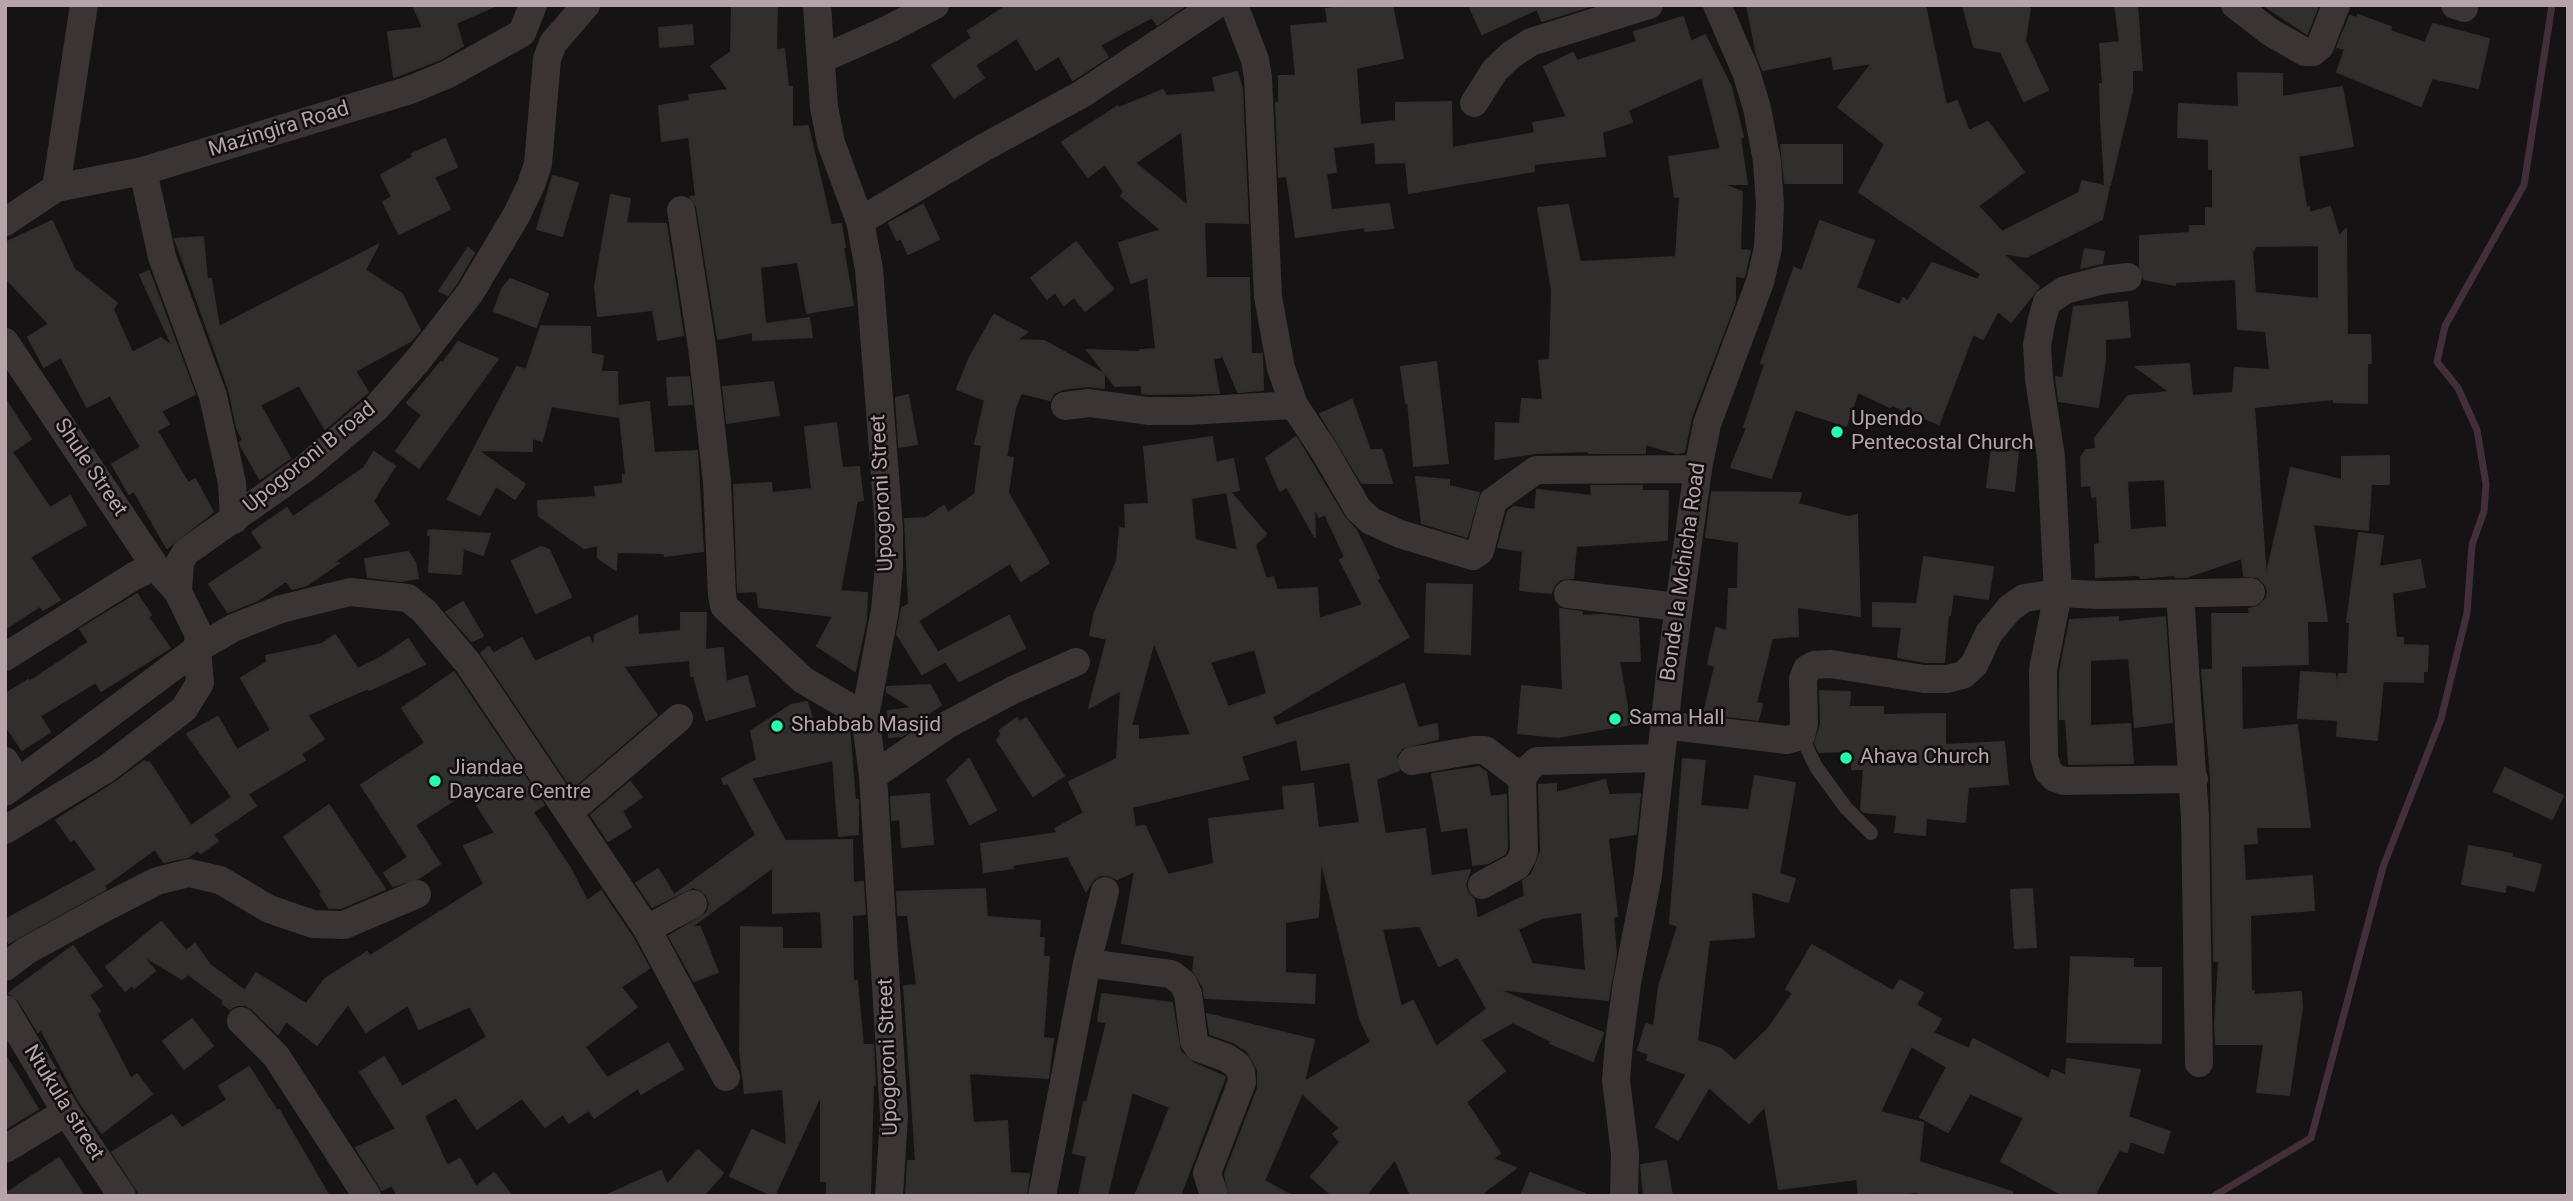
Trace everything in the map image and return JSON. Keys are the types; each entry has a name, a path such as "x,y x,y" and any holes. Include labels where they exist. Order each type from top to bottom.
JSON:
{"street":[{"path":"56,188 84,5"},
{"path":"533,5 553,43 586,5"},
{"name":"Mazingira Road","path":"5,222 56,188 143,170 280,131 435,80 522,33 533,5"},
{"name":"Upogoroni Street","path":"817,5 824,107 831,143 860,221 869,269 889,528 885,610 865,716 873,776 894,1116 889,1196"},
{"path":"822,59 935,5"},
{"path":"860,221 983,148 1082,94 1216,5"},
{"path":"1234,5 1257,68 1268,297 1281,368 1294,405 1358,509 1371,521 1399,534 1472,556 1480,551 1493,501 1536,470 1698,469"},
{"path":"1474,103 1495,70 1531,42 1648,5"},
{"name":"Bonde la Mchicha Road","path":"1624,1196 1625,1154 1616,1080 1627,983 1648,875 1678,607 1698,469 1707,424 1760,282 1769,248 1767,161 1757,108 1746,72 1717,5"},
{"path":"2235,5 2270,32 2305,52 2313,52 2319,46 2336,5"},
{"name":"Upogoroni B road","path":"178,592 180,562 186,552 304,469 376,408 418,360 470,293 516,216 538,164 547,59 553,43"},
{"path":"143,170 162,257 213,396 232,484 234,520"},
{"path":"681,209 715,457 724,606 803,680 865,716"},
{"path":"2128,277 2095,281 2065,290 2047,302 2037,345 2039,379 2051,457 2058,593 2043,670 2044,757 2048,771 2055,778 2064,781 2194,779"},
{"name":"Shule Street","path":"5,342 155,566 178,592"},
{"path":"1065,406 1089,403 1148,411 1188,411 1294,405"},
{"path":"5,657 134,576 155,566"},
{"path":"5,830 106,769 184,709 200,683 197,649 200,635 178,592"},
{"path":"10,778 197,649 233,628 281,609 350,592 408,598 425,611 468,663 647,929 726,1077"},
{"path":"1664,725 1787,740 1801,736 1804,724 1803,678 1807,669 1814,665 1831,663 1924,678 1947,679 1963,675 1974,665 1989,633 2010,608 2024,598 2058,593 2251,592"},
{"path":"1569,594 1678,607"},
{"path":"2180,594 2194,779 2199,1063"},
{"path":"873,776 947,725 1013,690 1076,662"},
{"path":"569,812 679,718"},
{"path":"1412,761 1485,750 1522,778"},
{"path":"1482,885 1517,866 1522,857 1522,778 1537,761 1660,758"},
{"path":"5,967 26,951 126,896 157,881 189,873 220,880 269,909 313,924 344,925 417,894"},
{"path":"1042,1196 1087,963 1105,891"},
{"path":"647,929 693,904"},
{"path":"1087,963 1171,974 1183,983 1188,994 1194,1041 1199,1048 1227,1058 1237,1065 1241,1072 1242,1082 1207,1173 1213,1192"},
{"name":"Ntukula street","path":"5,1009 66,1112 122,1196"},
{"path":"241,1021 276,1056 367,1196"},
{"path":"5,1149 66,1112"}],"lane":[{"path":"1801,736 1815,767 1846,808 1871,832"}],"building":[{"path":"413,5 497,5 456,23 463,46 441,59 394,77 388,32 423,28"},
{"path":"732,5 777,5 776,50 784,49 788,87 792,87 792,127 808,126 831,225 841,224 853,305 807,313 798,262 760,267 765,324 809,318 812,337 753,340 753,332 718,339 697,207 690,197 696,196 689,137 662,141 659,106 690,101 689,95 729,90 711,66 731,52"},
{"path":"1008,5 1186,5 1157,25 1152,17 1100,45 1108,57 1073,80 1059,56 1036,70 1017,38 975,65 984,78 954,98 932,65 972,38 968,31"},
{"path":"1352,5 1392,5 1403,58 1356,68 1360,125 1396,121 1396,103 1451,102 1452,148 1535,133 1533,123 1567,117 1544,67 1573,53 1577,61 1637,42 1634,32 1683,17 1691,42 1705,35 1731,87 1743,137 1740,138 1747,184 1722,184 1742,192 1740,250 1750,251 1744,277 1735,276 1735,302 1691,418 1684,452 1676,453 1645,444 1645,453 1536,453 1495,459 1496,423 1520,424 1522,399 1543,400 1539,361 1550,360 1552,290 1538,208 1568,205 1580,262 1676,257 1680,196 1675,197 1669,157 1721,149 1702,77 1628,110 1632,122 1602,132 1605,156 1534,164 1534,171 1409,193 1406,162 1376,163 1375,142 1333,147 1336,172 1326,173 1331,210 1389,204 1393,228 1365,231 1365,227 1296,237 1287,176 1279,177 1276,103 1279,103 1279,76 1296,76 1291,26 1328,23 1326,9"},
{"path":"1469,5 1593,5 1542,21 1537,9 1482,34"},
{"path":"1747,5 1925,5 1946,105 1957,101 1969,131 1988,122 2024,172 1978,206 2002,232 2079,193 2082,181 2109,187 2102,219 2026,257 2002,253 2039,287 2011,322 1998,311 1983,339 1973,334 1939,424 1892,405 1890,407 1858,392 1846,426 1795,409 1771,478 1731,467 1747,428 1744,427 1765,364 1761,363 1794,268 1802,271 1820,221 1874,241 1856,288 1900,305 1903,298 1908,301 1932,263 1978,280 1981,274 1859,192 1885,144 1838,107 1872,63 1834,69 1832,56 1763,70 1757,56"},
{"path":"1963,5 2015,5 2030,8 2025,41 2048,90 2024,101 2001,52 1974,47"},
{"path":"2115,5 2137,5 2142,70 2132,70 2132,92 2110,185 2105,185 2100,44 2120,42"},
{"path":"2263,5 2317,5 2318,6 2307,34"},
{"path":"2358,15 2391,27 2390,31 2425,43 2433,24 2489,39 2478,88 2432,78 2421,106 2337,72 2345,49 2337,47 2350,16 2357,18"},
{"path":"692,25 693,44 660,47 659,28"},
{"path":"1237,72 1242,89 1248,223 1204,222 1206,278 1249,278 1251,354 1262,354 1263,390 1238,392 1223,356 1213,359 1219,393 1149,394 1142,393 1142,385 1115,386 1087,350 1140,352 1156,349 1148,277 1131,283 1119,243 1161,230 1121,196 1124,192 1105,164 1088,177 1062,142 1118,106 1119,108 1163,90 1166,96 1216,92 1213,78","holes":["1182,131 1188,206 1135,163"]},
{"path":"2238,73 2282,74 2282,97 2342,87 2353,146 2298,156 2309,213 2330,207 2339,237 2346,229 2347,335 2370,335 2371,363 2367,363 2367,403 2334,402 2334,399 2254,407 2266,577 2291,468 2342,480 2342,457 2389,456 2389,484 2371,484 2368,530 2313,524 2327,621 2307,621 2308,664 2241,666 2242,730 2297,725 2310,827 2256,827 2257,843 2243,844 2245,881 2312,876 2314,910 2250,915 2253,995 2301,992 2302,1008 2289,1095 2257,1092 2264,1044 2216,1044 2215,1024 2219,961 2214,961 2211,778 2202,670 2213,670 2212,614 2250,614 2249,609 2259,606 2266,599 2268,591 2258,577 2244,576 2242,558 2186,577 2096,577 2095,545 2100,544 2097,496 2092,497 2091,485 2082,486 2081,457 2086,450 2096,449 2095,438 2128,396 2170,392 2136,367 2189,364 2192,396 2233,393 2235,368 2270,370 2266,331 2238,329 2236,279 2175,282 2175,285 2144,279 2140,266 2140,236 2190,233 2190,226 2206,226 2206,208 2213,209 2213,169 2209,169 2209,139 2178,137 2179,104 2239,107","holes":["2319,245 2319,299 2255,293 2252,250 2255,246","2165,479 2167,527 2130,530 2127,481"]},
{"path":"445,139 457,167 434,177 450,209 399,234 383,202 392,197 381,175 413,157 412,154"},
{"path":"1781,145 1842,145 1842,183 1785,183"},
{"path":"553,176 578,183 562,236 537,229"},
{"path":"611,195 630,199 626,223 666,224 683,335 658,340 653,310 598,316 595,286"},
{"path":"923,205 939,239 908,254 901,238 897,240 889,223"},
{"path":"52,221 74,269 117,303 113,309 132,353 161,338 173,347 140,275 149,271 195,394 161,411 169,424 157,431 188,483 195,479 213,512 167,548 134,491 129,494 112,464 141,447 110,395 87,407 61,357 44,367 28,337 49,324 5,277 5,243"},
{"path":"203,237 207,279 211,279 219,327 378,245 365,270 402,294 420,330 412,340 355,371 368,392 325,429 299,385 260,405 290,458 260,479 241,446 240,442 243,440 237,428 229,390 175,239"},
{"path":"1076,242 1113,289 1085,311 1074,297 1064,305 1055,292 1047,299 1031,278"},
{"path":"468,248 474,253 456,284 448,295 439,291"},
{"path":"2085,249 2104,252 2102,263 2081,268"},
{"path":"510,279 548,294 536,327 494,311 502,289"},
{"path":"2127,302 2130,337 2105,339 2105,361 2098,407 2059,401 2056,377 2063,378 2074,307"},
{"path":"994,315 1027,332 1017,340 1044,341 1104,374 1104,388 1087,386 1063,389 1054,393 1050,400 1021,393 1015,408 1006,457 1013,458 1008,493 1049,563 1021,581 1010,563 918,621 944,662 922,674 897,634 902,608 909,604 905,519 926,518 944,506 948,513 975,494 982,445 975,444 985,400 957,389 970,357"},
{"path":"541,326 590,327 591,354 603,356 601,372 617,372 618,417 551,406 542,441 532,438 532,451 477,450 525,484 515,499 496,486 480,515 448,499 517,367 526,370"},
{"path":"458,342 498,359 419,468 396,451 422,415 407,403"},
{"path":"1436,362 1448,463 1414,466 1408,402 1406,403 1401,367"},
{"path":"689,377 692,404 669,405 667,378"},
{"path":"773,382 779,415 727,423 723,387"},
{"path":"908,395 917,444 899,447 896,398"},
{"path":"5,399 31,439 12,452 50,508 70,496 86,525 30,557 60,600 43,610 40,606 5,629"},
{"path":"1352,400 1370,450 1382,450 1392,483 1362,483 1320,414"},
{"path":"649,402 654,453 697,451 703,551 665,556 664,553 617,552 616,570 598,558 598,545 584,548 539,516 538,501 596,497 595,487 623,484 623,475 626,475 619,406"},
{"path":"836,423 842,468 859,467 863,500 857,501 840,591 867,593 866,620 855,671 817,646 833,616 759,607 757,591 738,592 734,485 771,483 772,493 812,489 805,427"},
{"path":"1212,437 1216,463 1233,459 1239,490 1230,492 1266,534 1255,545 1266,579 1273,577 1277,590 1317,588 1319,619 1363,605 1340,560 1345,557 1325,514 1319,517 1314,507 1315,537 1287,487 1280,491 1266,458 1296,437 1344,517 1356,530 1379,578 1376,579 1409,637 1272,717 1276,726 1404,684 1418,728 1437,724 1438,739 1402,748 1396,756 1399,770 1376,779 1385,834 1425,829 1431,876 1470,870 1465,885 1474,900 1477,919 1525,896 1523,881 1532,874 1541,851 1539,785 1556,784 1556,793 1605,780 1609,795 1640,794 1636,834 1608,838 1617,916 1613,917 1616,954 1608,1000 1496,989 1603,1033 1593,1061 1550,1043 1551,1041 1513,1022 1480,1040 1505,1071 1466,1102 1500,1153 1493,1159 1516,1168 1479,1196 1411,1196 1395,1159 1365,1196 1333,1196 1311,1177 1340,1142 1333,1134 1340,1128 1302,1093 1264,1181 1292,1196 1229,1196 1225,1174 1258,1088 1258,1070 1247,1051 1233,1042 1210,1034 1207,1014 1314,1040 1304,1082 1371,1042 1360,1019 1321,859 1318,917 1285,922 1285,973 1315,975 1314,1003 1205,998 1203,987 1193,970 1195,956 1122,943 1135,871 1117,879 1100,875 1086,891 1068,856 984,872 981,844 1058,833 1055,829 1084,813 1069,782 1117,759 1121,690 1089,708 1107,639 1090,635 1095,612 1117,561 1120,528 1126,529 1125,505 1149,504 1144,447","holes":["1227,492 1238,551 1195,540 1191,498","1154,642 1191,735 1138,740 1138,726 1131,726","1255,649 1267,694 1228,707 1210,662","1297,739 1302,770 1350,762 1360,823 1318,828 1313,784 1283,787 1285,810 1209,819 1214,864 1168,875 1145,826 1135,827 1132,807 1248,779 1241,756","1582,912 1586,971 1532,964 1518,929 1542,918","1420,926 1439,966 1458,957 1487,1009 1436,1047 1413,1001 1401,1007 1382,929"]},
{"path":"1993,438 2019,441 2014,491 1987,487"},
{"path":"374,452 395,466 373,501 389,524 331,564 339,563 307,585 292,589 286,581 258,600 228,612 209,584 263,548 252,532 287,508 293,517 364,468"},
{"path":"1416,477 1449,480 1449,486 1479,493 1467,537 1422,523"},
{"path":"1591,486 1642,486 1642,491 1668,491 1667,540 1576,546 1573,578 1561,579 1554,585 1551,593 1520,590 1523,551 1498,547 1508,511 1514,507 1535,510 1537,490 1592,496"},
{"path":"1712,492 1801,493 1798,504 1848,517 1857,515 1860,616 1797,607 1798,636 1772,638 1756,703 1762,704 1758,720 1704,713 1715,666 1708,664 1716,628 1727,631 1729,589 1738,589 1739,542 1706,537"},
{"path":"429,530 490,534 483,555 463,548 461,574 429,572"},
{"path":"2359,533 2383,536 2379,567 2420,560 2425,587 2392,593 2396,638 2403,638 2403,645 2428,646 2427,671 2423,671 2423,682 2383,681 2377,740 2337,736 2338,720 2298,718 2301,672 2335,674 2337,689 2339,674 2348,674 2350,622 2347,622"},
{"path":"541,547 549,550 571,597 536,613 512,561"},
{"path":"408,552 415,562 418,578 401,581 368,577 365,559"},
{"path":"1924,557 1993,567 1988,599 1953,594 1950,615 1948,614 1944,662 1898,657 1902,627 1873,626 1873,603 1917,604"},
{"path":"1427,584 1472,585 1470,654 1425,652"},
{"path":"137,594 151,615 148,617 170,648 101,691 96,682 40,716 50,732 22,750 5,725 5,694 28,680 29,682 89,642 80,629"},
{"path":"463,602 483,636 472,641 446,612"},
{"path":"1560,609 1582,612 1582,616 1603,615 1638,619 1640,661 1619,661 1630,724 1558,737 1518,733 1522,686 1563,690"},
{"path":"681,613 706,613 705,650 723,648 726,682 747,676 755,706 706,720 694,676 691,676 690,660 623,666 657,715 572,788 481,653 489,647 493,654 522,638 535,662 589,637 594,648 595,635 637,616 638,635 681,631"},
{"path":"1009,616 1025,648 959,681 939,652"},
{"path":"2118,617 2118,622 2165,617 2172,722 2135,727 2129,658 2090,660 2090,726 2130,724 2133,763 2069,764 2066,719 2060,719 2060,672 2070,620"},
{"path":"335,635 358,669 408,639 425,664 307,715 324,739 301,754 305,760 248,794 256,806 213,835 218,841 201,853 198,850 188,857 164,862 155,849 104,886 106,889 9,943 5,935 5,920 97,870 74,838 71,841 56,820 144,761 147,764 149,762 191,826 232,797 187,734 218,717 237,750 271,730 241,678 267,662 266,656 322,644"},
{"path":"454,672 544,805 533,812 570,868 587,901 601,891 633,938 649,968 621,987 637,1007 585,1047 607,1078 668,1043 683,1069 641,1094 638,1088 594,1118 589,1110 569,1123 563,1114 545,1127 522,1098 477,1129 456,1097 424,1116 447,1166 460,1159 476,1187 494,1173 512,1196 398,1196 392,1185 382,1190 356,1148 396,1129 360,1072 384,1057 402,1087 487,1037 470,1006 419,1029 408,1005 366,1032 348,1004 317,1045 286,1021 278,1034 252,1009 237,1005 230,1009 223,1004 223,1000 188,974 182,979 142,955 155,971 134,988 132,985 125,991 106,967 161,922 186,951 195,944 210,965 245,991 256,973 306,1004 325,979 367,952 370,956 484,884 464,846 495,833 468,791 415,825 440,864 419,878 393,886 384,873 408,857 361,785 425,743 402,708"},
{"path":"930,685 941,705 924,716 921,714 922,722 902,736 889,737 888,711 912,708 887,692 887,687"},
{"path":"1820,691 1850,692 1849,707 1883,707 1883,715 1945,714 1945,745 2004,742 2008,784 1968,787 1965,822 1926,818 1925,835 1895,832 1897,815 1864,812 1861,809 1864,769 1852,769 1852,751 1819,752 1815,743 1821,724"},
{"path":"807,702 813,721 835,718 849,726 855,800 858,800 858,834 839,836 833,760 751,778 785,841 852,840 853,883 863,882 865,914 852,915 853,981 857,981 863,1045 873,1045 875,1085 870,1196 827,1196 827,1181 821,1181 821,1094 774,1196 730,1176 752,1130 787,1146 783,1089 745,1093 740,1052 741,927 782,928 782,949 823,949 821,911 773,913 773,867 691,927 700,927 718,972 694,981 669,936 707,913 710,904 707,896 693,887 652,907 636,883 658,869 674,895 756,835 728,783 724,784 722,779 757,760 751,731 791,705"},
{"path":"1017,718 1019,722 1026,718 1064,776 1033,796 997,740 1001,735 1000,730"},
{"path":"969,759 996,810 970,824 947,780"},
{"path":"1683,759 1705,761 1700,806 1749,810 1755,776 1795,783 1779,874 1795,879 1788,902 1751,891 1754,937 1709,940 1697,1041 1721,1049 1735,1061 1768,1029 1793,993 1786,989 1812,945 1893,991 1900,980 1923,993 1916,1005 1941,1019 1933,1033 1969,1049 1973,1039 2049,1079 2052,1070 2066,1076 2067,1059 2140,1070 2128,1117 2170,1132 2163,1153 2130,1141 2127,1152 2119,1150 2094,1196 2065,1196 2001,1161 2024,1118 1970,1093 1948,1132 1920,1117 1947,1067 1911,1046 1880,1112 1923,1123 1919,1162 2012,1192 2012,1196 1918,1196 1919,1192 1859,1196 1857,1179 1779,1189 1765,1106 1749,1123 1709,1087 1678,1140 1656,1127 1687,1074 1647,1060 1649,1054 1638,1050 1646,1024 1654,1026 1659,986 1678,926 1670,923"},
{"path":"1479,767 1486,772 1490,797 1506,795 1507,849 1505,854 1488,863 1473,865 1468,827 1442,831 1432,774"},
{"path":"2505,768 2563,796 2552,819 2494,791"},
{"path":"630,782 642,797 622,811 631,827 608,841 591,815"},
{"path":"929,794 933,844 902,847 900,819 892,820 891,797"},
{"path":"329,805 385,889 341,908 329,908 320,894 322,892 284,837"},
{"path":"2469,846 2512,854 2511,857 2541,865 2534,891 2506,884 2505,892 2462,884"},
{"path":"985,889 987,917 1040,921 1039,938 1044,938 1043,957 1049,957 1043,1038 1053,1039 1048,1078 969,1073 973,1123 1007,1121 1010,1173 1029,1174 1026,1196 906,1196 908,1161 916,1161 904,986 917,985 908,915 898,915 897,892"},
{"path":"2032,889 2036,947 2015,948 2011,890"},
{"path":"73,946 102,986 89,995 100,1011 97,1014 131,1079 137,1074 152,1094 102,1133 80,1103 41,1029 38,1032 19,1001 9,993"},
{"path":"2071,957 2133,959 2133,968 2161,968 2161,1043 2067,1042"},
{"path":"1102,994 1172,1003 1180,1051 1193,1063 1225,1077 1180,1196 1135,1196 1170,1107 1132,1092 1107,1196 1079,1196 1087,1156 1073,1153 1084,1102 1087,1102 1107,1022 1098,1021"},
{"path":"192,1019 213,1046 184,1069 163,1041"},
{"path":"5,1055 38,1109 5,1129"},
{"path":"249,1067 277,1111 279,1110 329,1196 141,1196 112,1152 172,1115 182,1128 227,1100 219,1086"},
{"path":"698,1150 723,1173 703,1196 605,1196 661,1171 667,1185"},
{"path":"59,1158 84,1196 5,1196 5,1194"},
{"path":"1666,1161 1672,1196 1644,1196 1641,1165"},
{"path":"1530,1173 1585,1194 1521,1196"}],"waterway":[{"path":"2214,1196 2311,1138 2383,867 2441,719 2467,613 2472,545 2484,511 2486,484 2477,430 2458,388 2437,362 2445,326 2524,185 2552,5"}],"place":[{"name":"Upendo Pentecostal Church","path":"1837,432"},
{"name":"Sama Hall","path":"1615,719"},
{"name":"Shabbab Masjid","path":"777,726"},
{"name":"Ahava Church","path":"1846,758"},
{"name":"Jiandae Daycare Centre","path":"435,781"}]}
